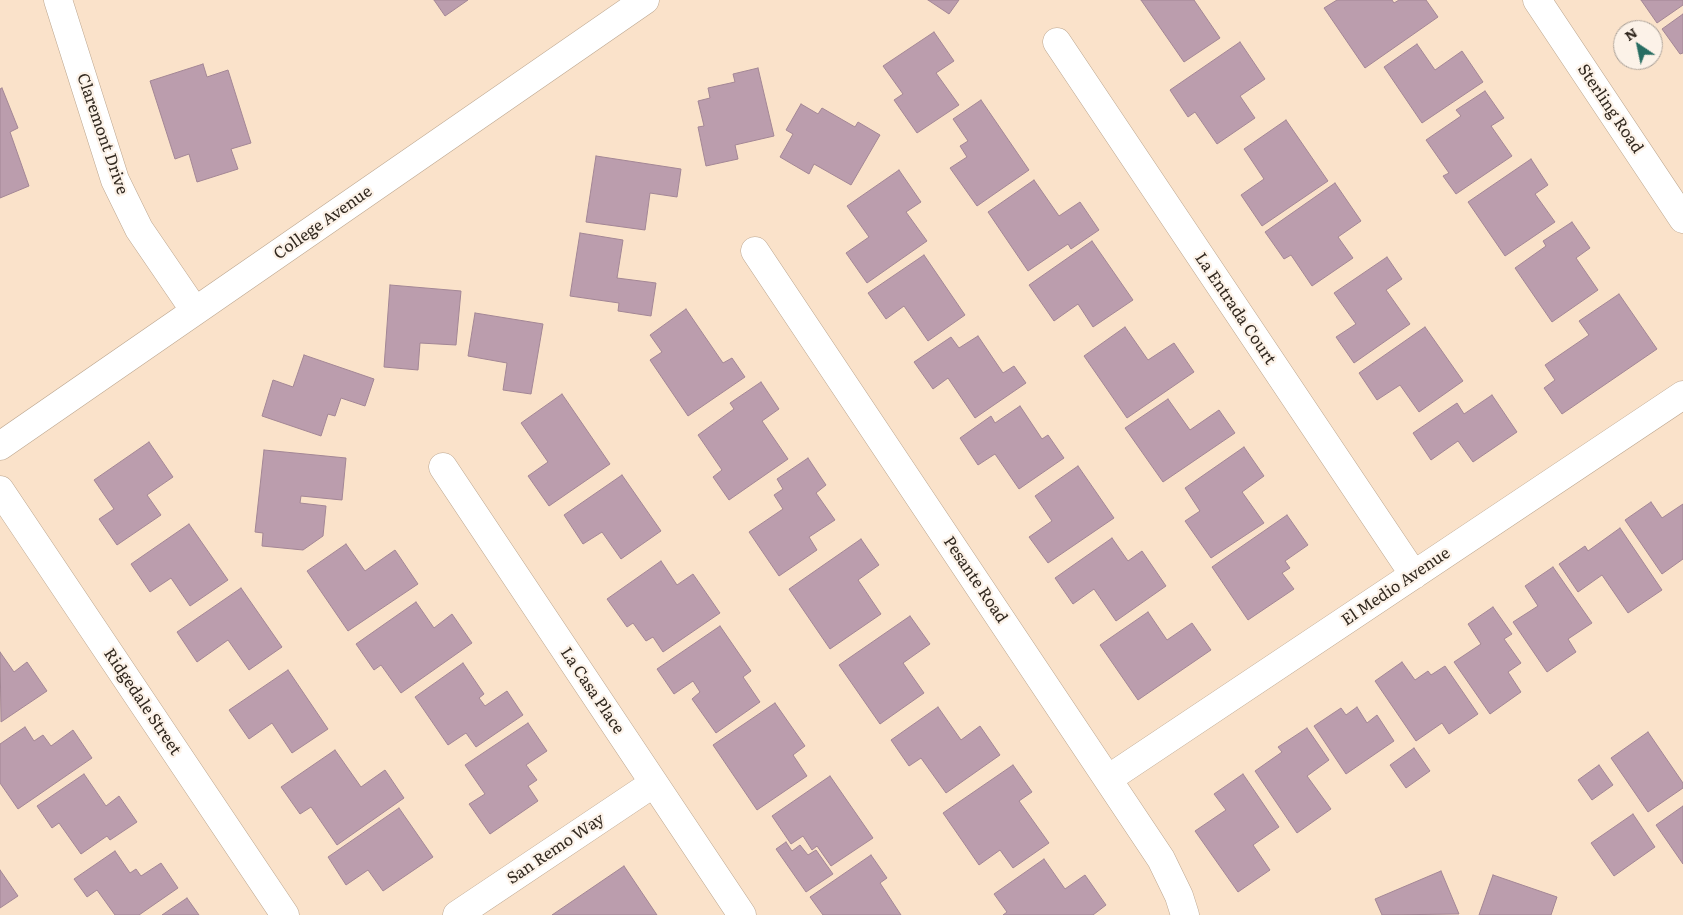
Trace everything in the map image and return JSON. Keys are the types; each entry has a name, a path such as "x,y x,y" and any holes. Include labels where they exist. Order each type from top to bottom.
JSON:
{"street":[{"name":"Claremont Drive","path":"58,0 115,180 139,229 196,311"},
{"name":"College Avenue","path":"0,446 645,0"},
{"name":"Sterling Road","path":"1537,0 1683,219"},
{"name":"La Entrada Court","path":"1057,42 1414,575"},
{"name":"Pesante Road","path":"755,251 1162,859 1179,896 1185,915"},
{"name":"El Medio Avenue","path":"1108,779 1683,395"},
{"name":"La Casa Place","path":"443,467 742,915"},
{"name":"Ridgedale Street","path":"0,490 284,915"},
{"name":"San Remo Way","path":"458,915 654,784"}],"building":[{"path":"434,0 468,0 445,16"},
{"path":"928,0 959,0 949,14"},
{"path":"1141,0 1194,0 1220,38 1184,62"},
{"path":"1337,0 1392,0 1394,3 1399,0 1426,0 1438,17 1365,68 1324,8"},
{"path":"1641,0 1683,0 1683,5 1661,20 1655,20"},
{"path":"1683,14 1683,53 1680,54 1663,28"},
{"path":"934,32 954,61 936,73 959,105 917,133 894,100 903,94 883,66"},
{"path":"1240,42 1265,79 1240,96 1255,118 1217,144 1195,112 1188,117 1170,90"},
{"path":"1417,44 1435,70 1462,51 1483,82 1422,123 1384,67"},
{"path":"203,64 207,77 228,70 251,143 231,149 238,169 197,182 189,154 175,159 150,81"},
{"path":"758,68 774,136 735,145 738,159 706,166 698,127 704,126 698,101 710,98 708,88 735,82 733,74"},
{"path":"2,88 18,128 10,132 29,186 0,198 0,89"},
{"path":"1485,91 1504,118 1491,126 1512,156 1456,194 1443,176 1449,173 1426,140 1461,116 1456,110"},
{"path":"981,100 1029,170 977,206 950,168 967,157 960,146 968,141 953,119"},
{"path":"801,104 818,114 822,108 855,127 858,122 880,135 851,185 814,164 809,174 780,157 793,134 786,130"},
{"path":"1286,120 1328,181 1262,226 1241,195 1264,179 1244,149"},
{"path":"596,156 681,169 677,197 650,193 645,230 586,222"},
{"path":"1531,159 1548,185 1535,194 1555,222 1505,256 1468,202"},
{"path":"899,170 921,202 906,212 927,241 867,283 846,253 869,237 847,206"},
{"path":"1034,180 1059,216 1080,202 1099,230 1071,249 1068,244 1028,271 988,212"},
{"path":"1335,183 1361,221 1338,237 1353,258 1312,286 1291,255 1284,259 1265,232"},
{"path":"1572,222 1590,248 1576,258 1598,290 1552,322 1515,268 1546,246 1543,241"},
{"path":"580,233 623,240 617,278 656,283 651,316 618,311 619,303 570,296"},
{"path":"1092,241 1133,300 1093,327 1078,304 1054,321 1029,285"},
{"path":"924,255 965,315 928,341 904,306 886,319 868,293"},
{"path":"1387,257 1402,279 1386,290 1410,324 1354,363 1336,337 1356,324 1334,293"},
{"path":"390,285 461,291 456,345 420,343 418,370 384,367"},
{"path":"1619,294 1657,349 1562,414 1544,388 1555,380 1545,365 1589,335 1579,321"},
{"path":"686,309 723,363 732,358 745,377 688,416 650,360 662,352 650,335"},
{"path":"475,313 543,324 531,394 503,390 507,363 468,356"},
{"path":"1125,327 1148,360 1174,343 1194,372 1127,418 1084,356"},
{"path":"1425,327 1463,381 1419,412 1400,385 1377,400 1359,373"},
{"path":"978,336 1003,373 1014,366 1026,383 975,418 948,378 933,389 914,362 951,337 959,348"},
{"path":"304,355 374,379 365,406 341,398 335,416 328,414 321,436 262,416 273,380 293,387"},
{"path":"761,382 779,409 762,421 788,459 729,500 713,477 722,470 698,435 734,409 730,403"},
{"path":"562,394 610,464 549,506 528,476 548,462 521,423"},
{"path":"1492,395 1517,432 1473,462 1458,441 1431,460 1413,433 1457,403 1464,414"},
{"path":"1168,399 1190,430 1219,410 1235,433 1163,482 1125,428"},
{"path":"1020,406 1042,439 1048,435 1064,458 1019,489 995,454 978,465 960,438 991,416 995,423"},
{"path":"149,442 173,477 147,495 161,515 117,545 99,519 114,509 94,480"},
{"path":"1244,447 1264,476 1242,492 1264,523 1211,558 1185,521 1200,511 1185,488"},
{"path":"264,450 346,458 342,500 301,496 300,503 326,506 323,536 303,550 262,546 263,533 255,532"},
{"path":"808,458 826,485 816,493 835,520 809,537 817,550 779,576 749,532 783,509 774,495 783,489 777,479"},
{"path":"1078,466 1114,518 1048,563 1029,537 1052,521 1035,496"},
{"path":"622,475 661,531 621,559 602,532 583,544 564,515"},
{"path":"1651,502 1662,518 1683,504 1683,559 1662,574 1625,520"},
{"path":"1287,515 1308,545 1285,561 1290,568 1282,573 1294,589 1248,620 1212,567"},
{"path":"189,524 228,580 190,606 171,578 150,592 131,564"},
{"path":"1620,528 1662,590 1628,613 1602,575 1578,592 1559,564 1585,546 1588,551"},
{"path":"1112,538 1128,561 1142,551 1166,586 1116,621 1094,589 1073,604 1055,578"},
{"path":"861,539 879,565 858,580 881,614 830,649 789,589"},
{"path":"346,544 365,571 395,550 418,584 348,631 307,571"},
{"path":"661,561 677,585 693,574 720,613 663,652 653,637 646,641 633,623 627,627 607,599"},
{"path":"1553,567 1592,623 1568,639 1576,652 1547,672 1513,622 1538,606 1525,586"},
{"path":"241,588 282,647 249,670 228,640 197,662 177,632"},
{"path":"416,602 434,628 452,614 472,643 401,693 381,665 374,670 356,644"},
{"path":"1493,607 1512,634 1504,639 1521,663 1508,672 1521,692 1490,714 1454,662 1481,644 1468,624"},
{"path":"1148,612 1167,640 1192,623 1211,650 1138,700 1100,645"},
{"path":"910,616 930,644 903,663 924,693 880,724 839,665"},
{"path":"720,626 751,671 743,677 760,702 716,733 692,699 700,692 693,681 674,694 657,669"},
{"path":"0,652 14,672 27,662 47,691 1,722"},
{"path":"1402,662 1415,680 1428,671 1431,675 1445,666 1478,714 1449,734 1442,723 1416,741 1375,681"},
{"path":"463,663 484,694 479,698 485,706 507,691 523,715 476,747 466,733 448,745 415,697"},
{"path":"288,670 328,729 292,753 272,723 249,739 229,710"},
{"path":"775,703 805,746 793,755 807,776 757,810 713,745"},
{"path":"938,707 961,740 980,726 1000,755 946,793 921,758 909,766 891,740"},
{"path":"1357,707 1367,723 1377,715 1394,741 1346,774 1314,726 1341,708 1346,715"},
{"path":"528,723 547,751 526,765 537,780 528,786 538,801 490,834 469,804 485,794 465,765"},
{"path":"25,727 34,741 43,735 51,746 73,730 92,758 18,809 0,783 0,744"},
{"path":"1307,728 1329,760 1307,776 1331,809 1297,833 1255,771 1282,752 1278,747"},
{"path":"1648,732 1683,783 1683,788 1648,812 1611,758"},
{"path":"1414,748 1430,771 1406,788 1390,765"},
{"path":"335,750 361,787 385,770 404,798 337,845 311,807 300,814 281,787"},
{"path":"1013,765 1032,792 1019,801 1049,843 1013,868 1000,850 979,865 943,813"},
{"path":"1599,765 1613,785 1592,800 1578,780"},
{"path":"84,774 106,806 119,796 137,822 110,840 107,836 81,854 59,823 52,828 37,806"},
{"path":"1243,774 1279,827 1253,845 1270,870 1238,892 1195,831 1226,810 1214,794"},
{"path":"830,776 873,838 831,866 817,846 812,850 803,836 791,844 772,816"},
{"path":"1683,806 1683,864 1656,825"},
{"path":"399,808 433,857 383,891 368,870 346,885 328,857"},
{"path":"1633,814 1655,847 1614,876 1591,843"},
{"path":"786,842 792,851 800,845 808,855 816,850 833,874 806,892 776,849"},
{"path":"115,851 130,873 136,869 141,876 161,863 178,888 139,915 115,915 97,890 87,897 74,879"},
{"path":"871,855 887,878 880,883 901,915 823,915 810,897"},
{"path":"1044,859 1065,889 1085,875 1106,905 1093,915 1003,915 1007,912 994,894"},
{"path":"624,866 657,915 552,915"},
{"path":"0,870 18,896 0,908"},
{"path":"1441,871 1459,914 1382,915 1375,899"},
{"path":"1493,875 1557,897 1551,915 1479,915"},
{"path":"187,898 199,915 162,915"}]}
